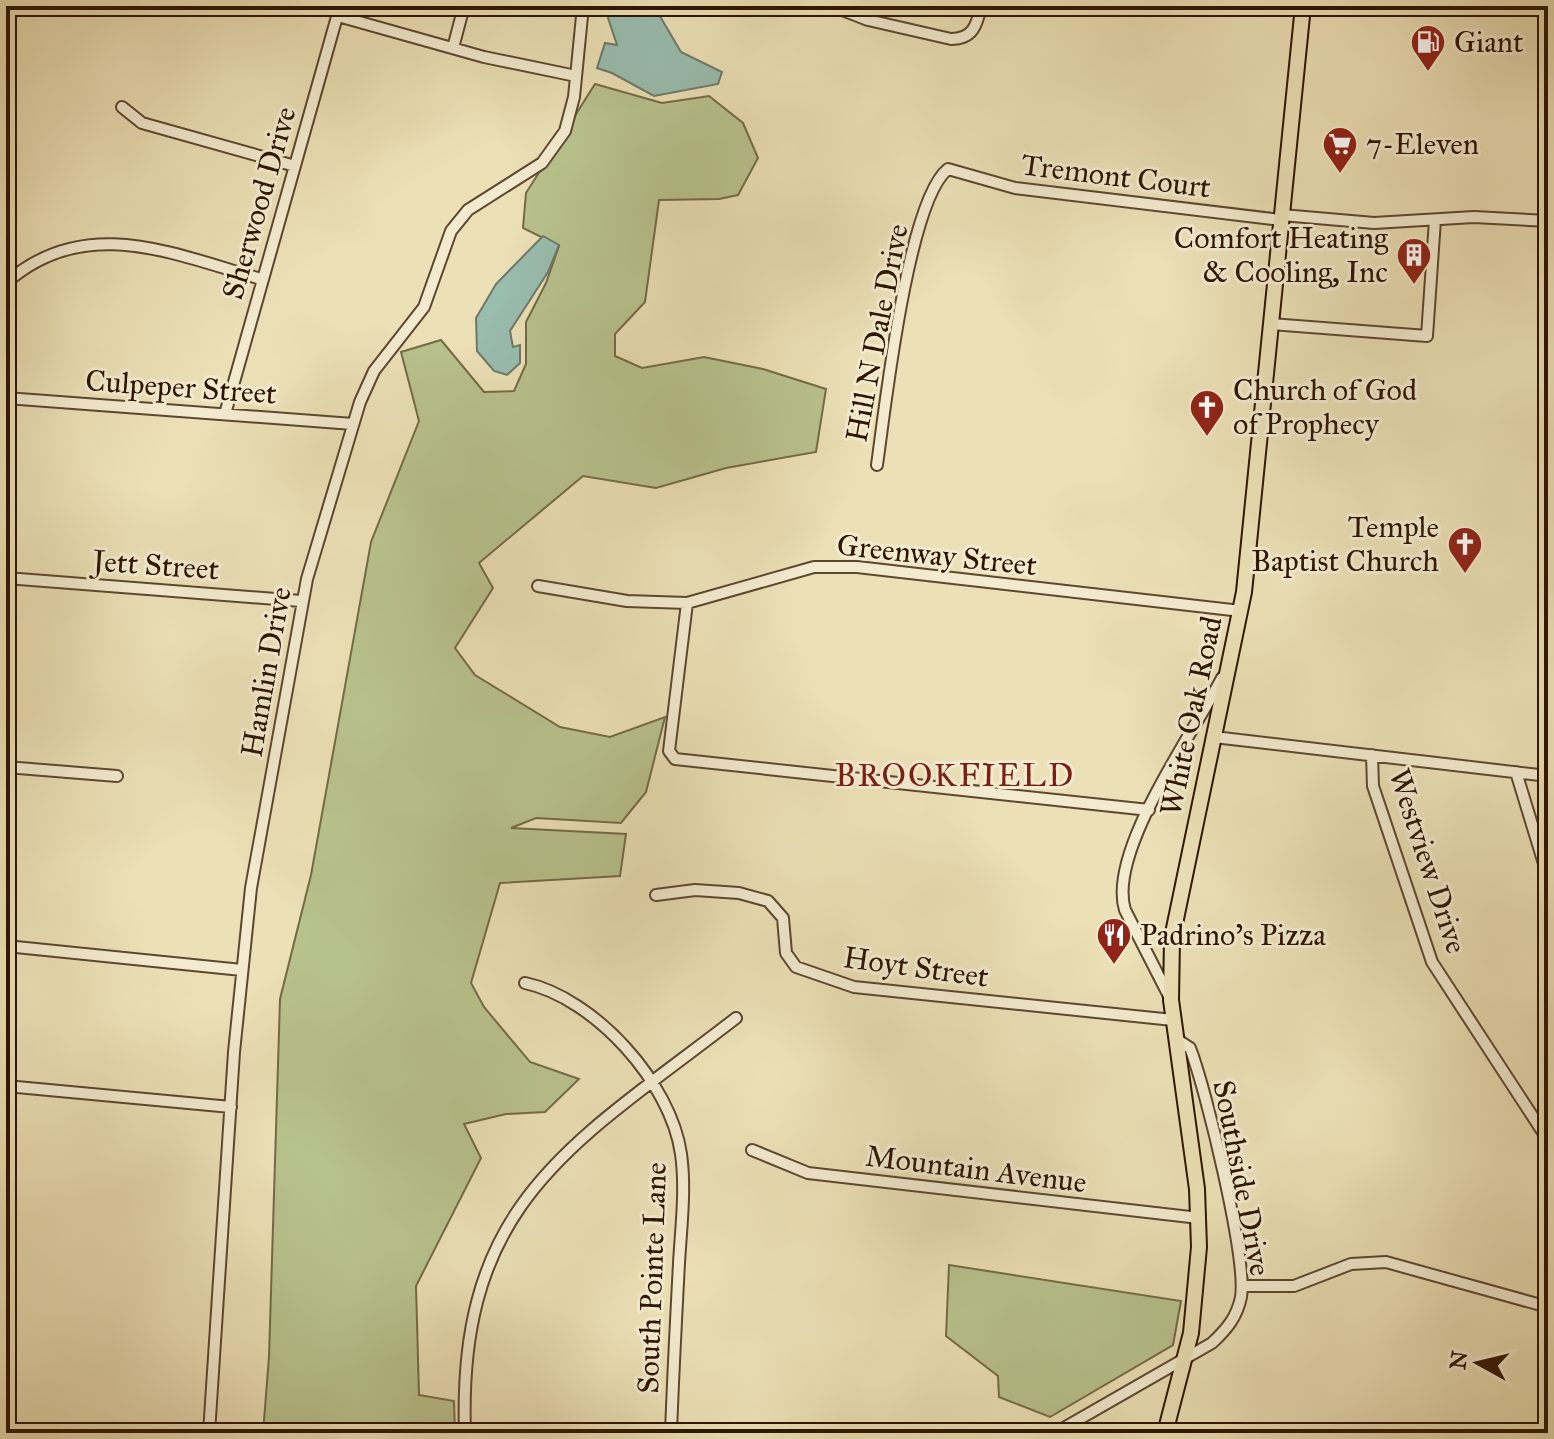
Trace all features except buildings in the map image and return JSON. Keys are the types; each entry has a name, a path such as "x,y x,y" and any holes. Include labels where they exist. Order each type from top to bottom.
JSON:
{"main road":[{"name":"White Oak Road","path":"1165,1433 1186,1360 1195,1309 1199,1218 1171,1000 1174,918 1241,611 1303,6"},
{"path":"1299,53 1311,6"}],"street":[{"path":"453,48 464,6"},
{"name":"Hamlin Drive","path":"209,1433 231,1107 251,888 301,601 353,424 374,371 424,307 444,243 458,220 479,202 542,163 559,143 570,117 583,6"},
{"path":"832,6 868,20 951,39 963,38 973,30 981,6"},
{"path":"339,11 453,48 576,76"},
{"name":"Sherwood Drive","path":"225,414 339,11"},
{"path":"122,107 142,123 295,166"},
{"name":"Tremont Court","path":"948,169 1015,188 1282,217 1359,223 1499,217 1548,221"},
{"name":"Hill N Dale Drive","path":"877,465 895,338 912,259 933,187 948,169"},
{"path":"1271,324 1427,336 1435,220"},
{"path":"6,283 46,255 93,243 162,251 261,279"},
{"name":"Culpeper Street","path":"6,398 353,424"},
{"name":"Greenway Street","path":"538,586 627,601 687,603 814,567 857,567 1241,611"},
{"name":"Jett Street","path":"6,578 301,601"},
{"path":"687,603 669,751 675,759 1149,810"},
{"path":"1171,1000 1137,937 1122,896 1126,860 1149,810 1225,672 1235,642"},
{"path":"1214,737 1548,776"},
{"name":"Westview Drive","path":"1372,755 1373,786 1432,962 1548,1140"},
{"path":"6,767 117,776"},
{"path":"1516,772 1548,877"},
{"name":"Hoyt Street","path":"656,895 695,890 739,893 768,901 783,918 786,953 796,967 854,987 1173,1020"},
{"path":"6,946 242,970"},
{"name":"South Pointe Lane","path":"525,983 554,991 592,1014 613,1033 651,1084 672,1121 683,1169 671,1433"},
{"path":"465,1433 464,1371 470,1323 499,1242 543,1175 585,1135 736,1018"},
{"name":"Southside Drive","path":"1055,1433 1186,1360 1212,1343 1231,1324 1242,1286 1238,1250 1192,1054 1187,1045 1176,1039"},
{"path":"6,1086 231,1107"},
{"name":"Mountain Avenue","path":"752,1150 808,1173 1199,1218"},
{"path":"1242,1286 1294,1286 1351,1264 1386,1262 1548,1307"}],"green space":[{"path":"595,84 662,103 709,96 743,123 758,158 738,195 719,199 659,200 645,302 615,334 615,356 642,368 704,357 763,369 826,389 816,452 726,468 656,488 583,476 479,563 493,588 455,648 475,675 560,727 610,737 665,717 646,792 621,823 536,818 511,828 626,834 620,876 500,883 471,983 484,1007 530,1062 579,1079 545,1112 506,1114 464,1124 481,1158 416,1286 419,1395 454,1401 455,1433 263,1433 269,1357 280,999 311,875 371,542 419,421 401,352 441,340 484,392 514,391 526,364 526,322 546,283 559,246 523,228 526,193"},
{"path":"949,1265 1181,1301 1173,1345 1050,1417 999,1397 998,1376 946,1336"}],"shaded area":[{"path":"609,6 654,6 681,52 722,72 718,84 654,96 597,68 605,43 617,45 608,18"},
{"path":"543,236 559,245 548,272 510,331 513,347 520,345 520,363 507,375 494,371 477,351 476,318 496,284"}],"place":[{"name":"Giant","path":"1428,73"},
{"name":"7-Eleven","path":"1340,175"},
{"name":"Comfort Heating & Cooling, Inc","path":"1414,286"},
{"name":"Church of God of Prophecy","path":"1207,438"},
{"name":"Temple Baptist Church","path":"1465,575"},
{"name":"Padrino's Pizza","path":"1114,966"}],"district":[{"name":"BROOKFIELD","path":"955,775"}]}
